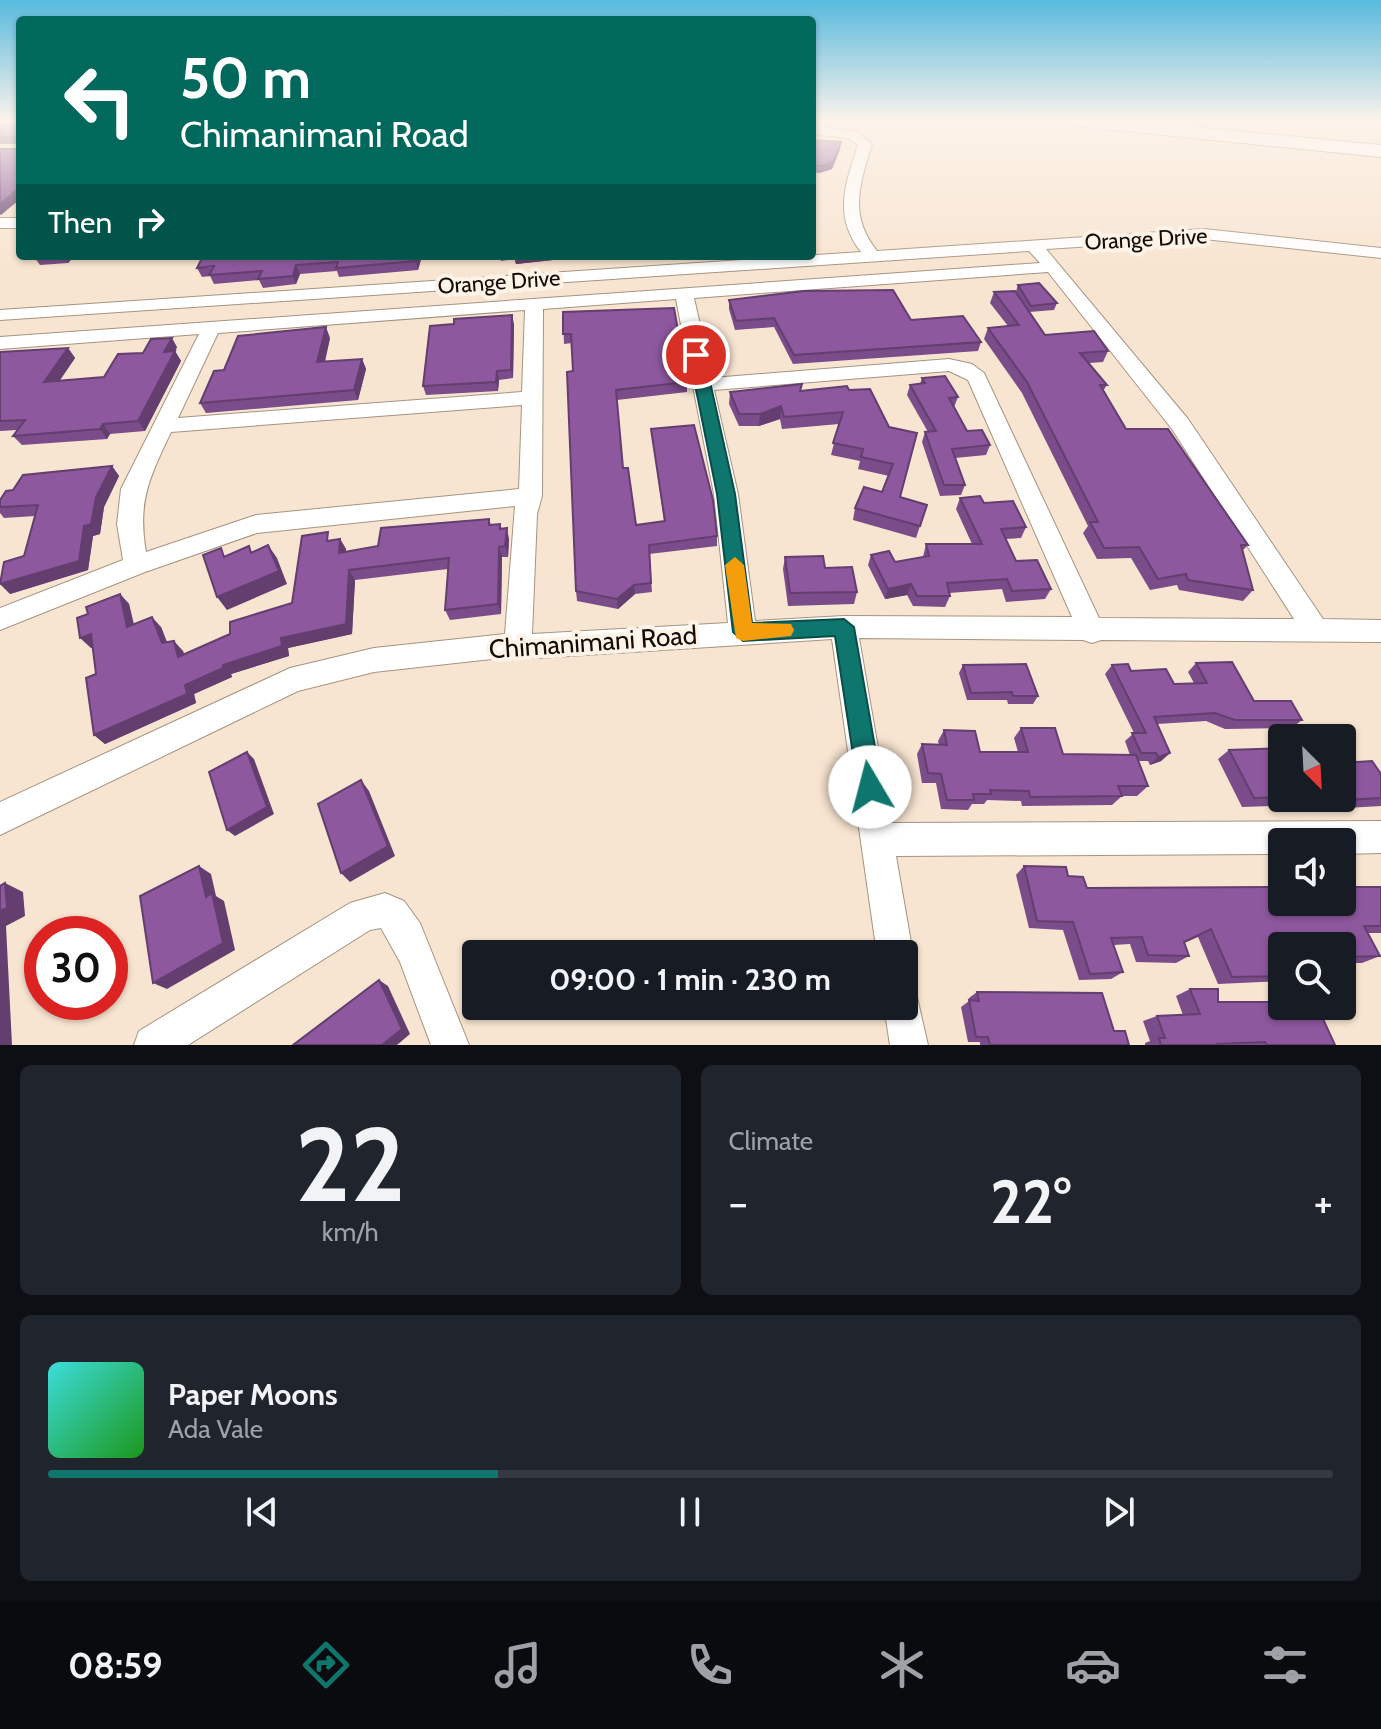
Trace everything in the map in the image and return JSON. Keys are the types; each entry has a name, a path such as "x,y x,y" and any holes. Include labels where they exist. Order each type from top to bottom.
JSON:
{"street":[{"path":"858,170 848,221 872,256"},
{"name":"Orange Drive","path":"816,260 1204,234 1381,253"},
{"path":"1034,246 1180,424 1317,632"},
{"name":"Orange Drive","path":"0,315 813,260"},
{"path":"0,343 1053,267"},
{"path":"684,294 726,494 743,632"},
{"path":"518,644 525,514 530,496 534,305"},
{"path":"136,565 129,524 133,489 211,328"},
{"path":"703,385 949,365 965,368 977,377 1092,632"},
{"path":"163,426 532,398"},
{"path":"0,619 136,565 256,524 530,496"},
{"path":"844,627 893,940"},
{"name":"Chimanimani Road","path":"0,819 290,681 325,668 518,644 538,646 844,627 1092,632 1381,631"},
{"path":"878,840 1381,837"},
{"path":"153,1045 362,915 385,910 393,913 409,942 450,1045"},
{"path":"905,1020 909,1045"}],"building":[{"path":"0,170 16,170 16,190 0,204"},
{"path":"201,260 416,260 336,268 338,262 296,265 293,276 258,279 262,271 209,275 214,266 197,268"},
{"path":"1039,283 1057,303 1031,306 1018,285"},
{"path":"893,290 911,320 963,316 981,342 794,355 774,318 736,321 729,300 804,291"},
{"path":"1015,291 1045,335 1094,331 1108,351 1080,353 1107,385 1100,385 1126,429 1168,429 1248,545 1241,545 1253,590 1188,580 1186,574 1158,579 1139,547 1104,548 1090,522 1098,522 1027,382 988,328 1019,325 994,292"},
{"path":"674,308 687,382 616,390 623,468 628,468 636,525 665,521 651,429 694,425 713,500 717,536 649,545 651,583 634,585 617,599 576,591 567,372 573,371 571,334 563,334 563,312"},
{"path":"512,315 511,370 497,371 496,382 423,386 430,326 454,324 454,319"},
{"path":"326,327 317,362 362,359 354,390 200,403 214,371 224,370 238,336"},
{"path":"172,338 164,352 175,351 138,421 103,424 100,429 13,436 25,420 0,421 0,352 68,348 44,382 104,377 118,354 143,353 151,339"},
{"path":"945,376 958,397 949,398 967,431 982,430 990,445 952,449 965,485 944,485 925,432 936,431 910,385 925,383 922,378"},
{"path":"802,384 800,391 847,386 849,390 870,389 889,427 917,433 900,497 927,505 920,526 855,508 864,487 882,492 893,464 861,457 863,449 833,443 843,412 784,417 781,406 760,414 739,414 730,392"},
{"path":"112,466 96,497 91,524 84,526 79,561 0,584 4,562 24,556 38,505 0,507 0,500 6,491 13,490 23,475"},
{"path":"980,496 984,503 1013,501 1026,527 1001,529 1016,561 1037,560 1051,589 1012,591 1007,579 947,583 950,596 917,596 911,584 888,589 871,555 889,551 895,562 929,556 926,544 982,544 960,498"},
{"path":"489,519 489,525 500,524 500,529 507,528 505,546 499,547 498,604 445,610 449,558 349,570 346,624 281,638 282,646 223,665 223,668 185,685 187,694 94,735 86,678 96,674 91,634 80,638 77,618 88,614 86,607 120,594 127,627 152,617 162,643 174,641 178,657 230,634 230,622 292,603 302,536 328,532 327,541 340,539 339,553 378,546 381,528"},
{"path":"268,545 279,571 217,597 203,555 221,548 224,557 249,546 251,553"},
{"path":"823,556 825,568 852,567 857,592 790,593 785,557"},
{"path":"1232,662 1254,701 1291,701 1302,720 1235,720 1215,713 1154,717 1170,753 1158,757 1156,753 1141,753 1132,733 1146,733 1112,665 1128,664 1131,671 1166,669 1174,684 1207,683 1196,663"},
{"path":"1026,664 1038,696 1013,696 1012,692 971,693 963,665"},
{"path":"1021,728 1055,728 1063,754 1136,755 1148,786 1118,786 1122,796 1030,797 1029,791 990,790 991,794 973,794 974,800 947,800 941,774 928,773 922,744 947,745 944,730 975,731 980,752 1028,752"},
{"path":"1268,749 1268,798 1254,798 1229,750"},
{"path":"247,752 267,807 227,830 209,772"},
{"path":"1372,761 1381,774 1381,798 1356,799 1356,762"},
{"path":"361,780 388,846 341,873 318,804"},
{"path":"199,866 206,897 212,893 223,943 153,983 140,896"},
{"path":"1024,866 1066,867 1068,876 1083,877 1087,888 1268,887 1268,916 1356,916 1356,887 1381,887 1381,926 1364,926 1380,956 1356,957 1356,932 1268,932 1268,976 1232,977 1211,929 1184,942 1189,956 1148,955 1142,937 1111,938 1123,972 1090,974 1073,922 1037,921"},
{"path":"5,883 7,908 0,911 0,886"},
{"path":"379,980 402,1029 382,1045 293,1045"},
{"path":"1190,989 1218,989 1218,1002 1268,1002 1268,1020 1323,1020 1335,1045 1267,1045 1265,1042 1161,1045 1159,1038 1165,1038 1157,1016 1200,1014"},
{"path":"977,992 1102,993 1114,1031 1125,1031 1129,1045 990,1045 988,1037 976,1037 969,1000 979,1001"}],"slow traffic":[{"path":"735,565 743,632 784,630"}],"route":[{"path":"696,355 726,494 743,632 844,627 870,787"}]}
